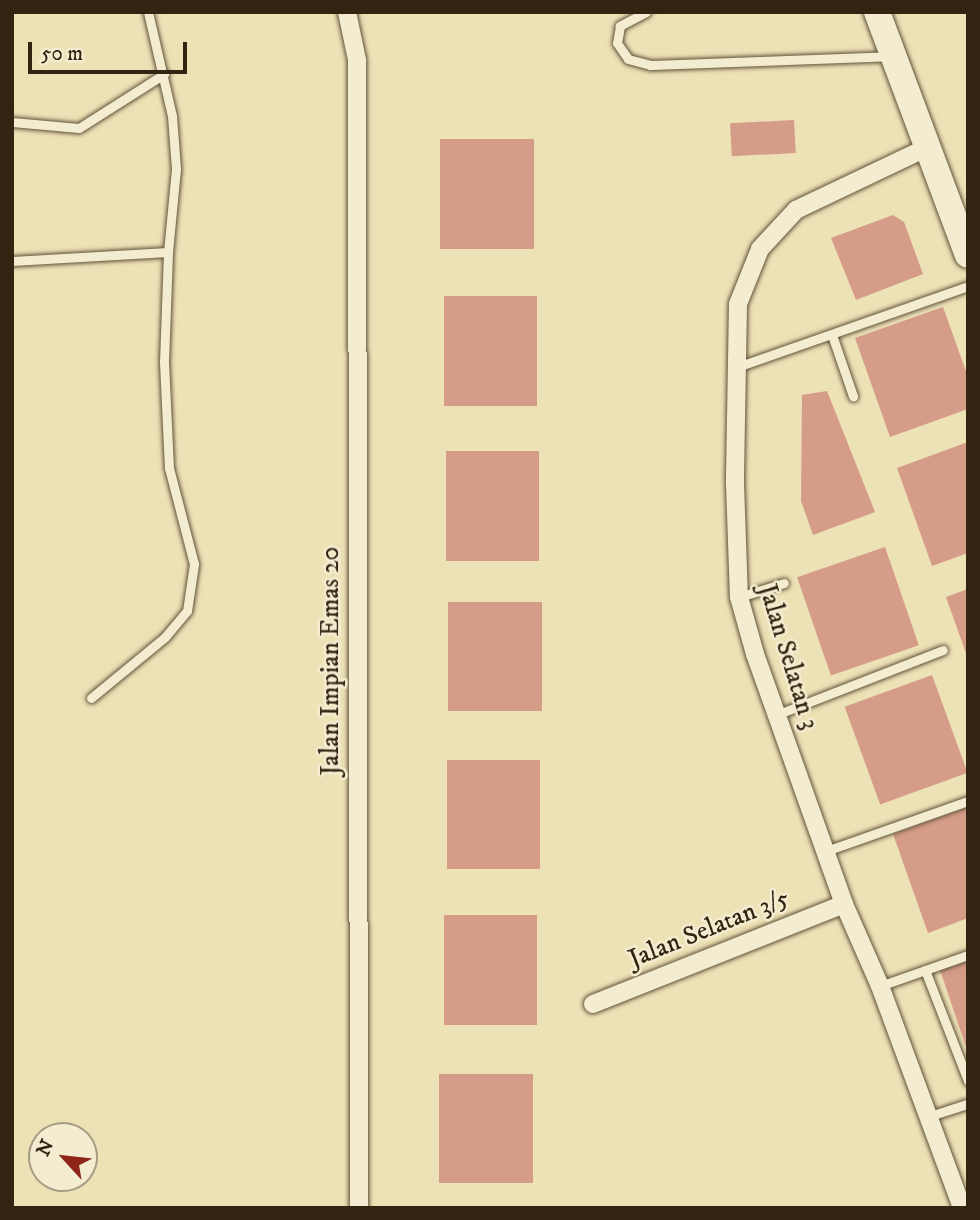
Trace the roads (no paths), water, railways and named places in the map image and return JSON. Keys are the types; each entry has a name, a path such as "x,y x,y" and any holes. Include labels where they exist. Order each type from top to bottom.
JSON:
{"street":[{"name":"Jalan Impian Emas 20","path":"347,12 357,60 359,1208"},
{"path":"877,12 968,255"},
{"name":"Jalan Selatan 3","path":"926,148 796,209 760,248 738,304 735,368 739,597 776,716 844,904 880,986 962,1208"},
{"name":"Jalan Selatan 3/5","path":"593,1004 844,904"}],"lane":[{"path":"91,698 165,637 187,611 194,564 169,468 164,362 168,252 176,169 164,74 148,12"},
{"path":"646,12 620,26 617,43 628,59 650,65 893,56"},
{"path":"12,122 79,128 164,74"},
{"path":"12,261 168,252"},
{"path":"735,368 968,286"},
{"path":"832,335 853,396"},
{"path":"739,597 784,583"},
{"path":"776,716 943,650"},
{"path":"826,851 968,801"},
{"path":"880,986 968,955"},
{"path":"925,970 968,1081"},
{"path":"930,1116 968,1104"}]}
